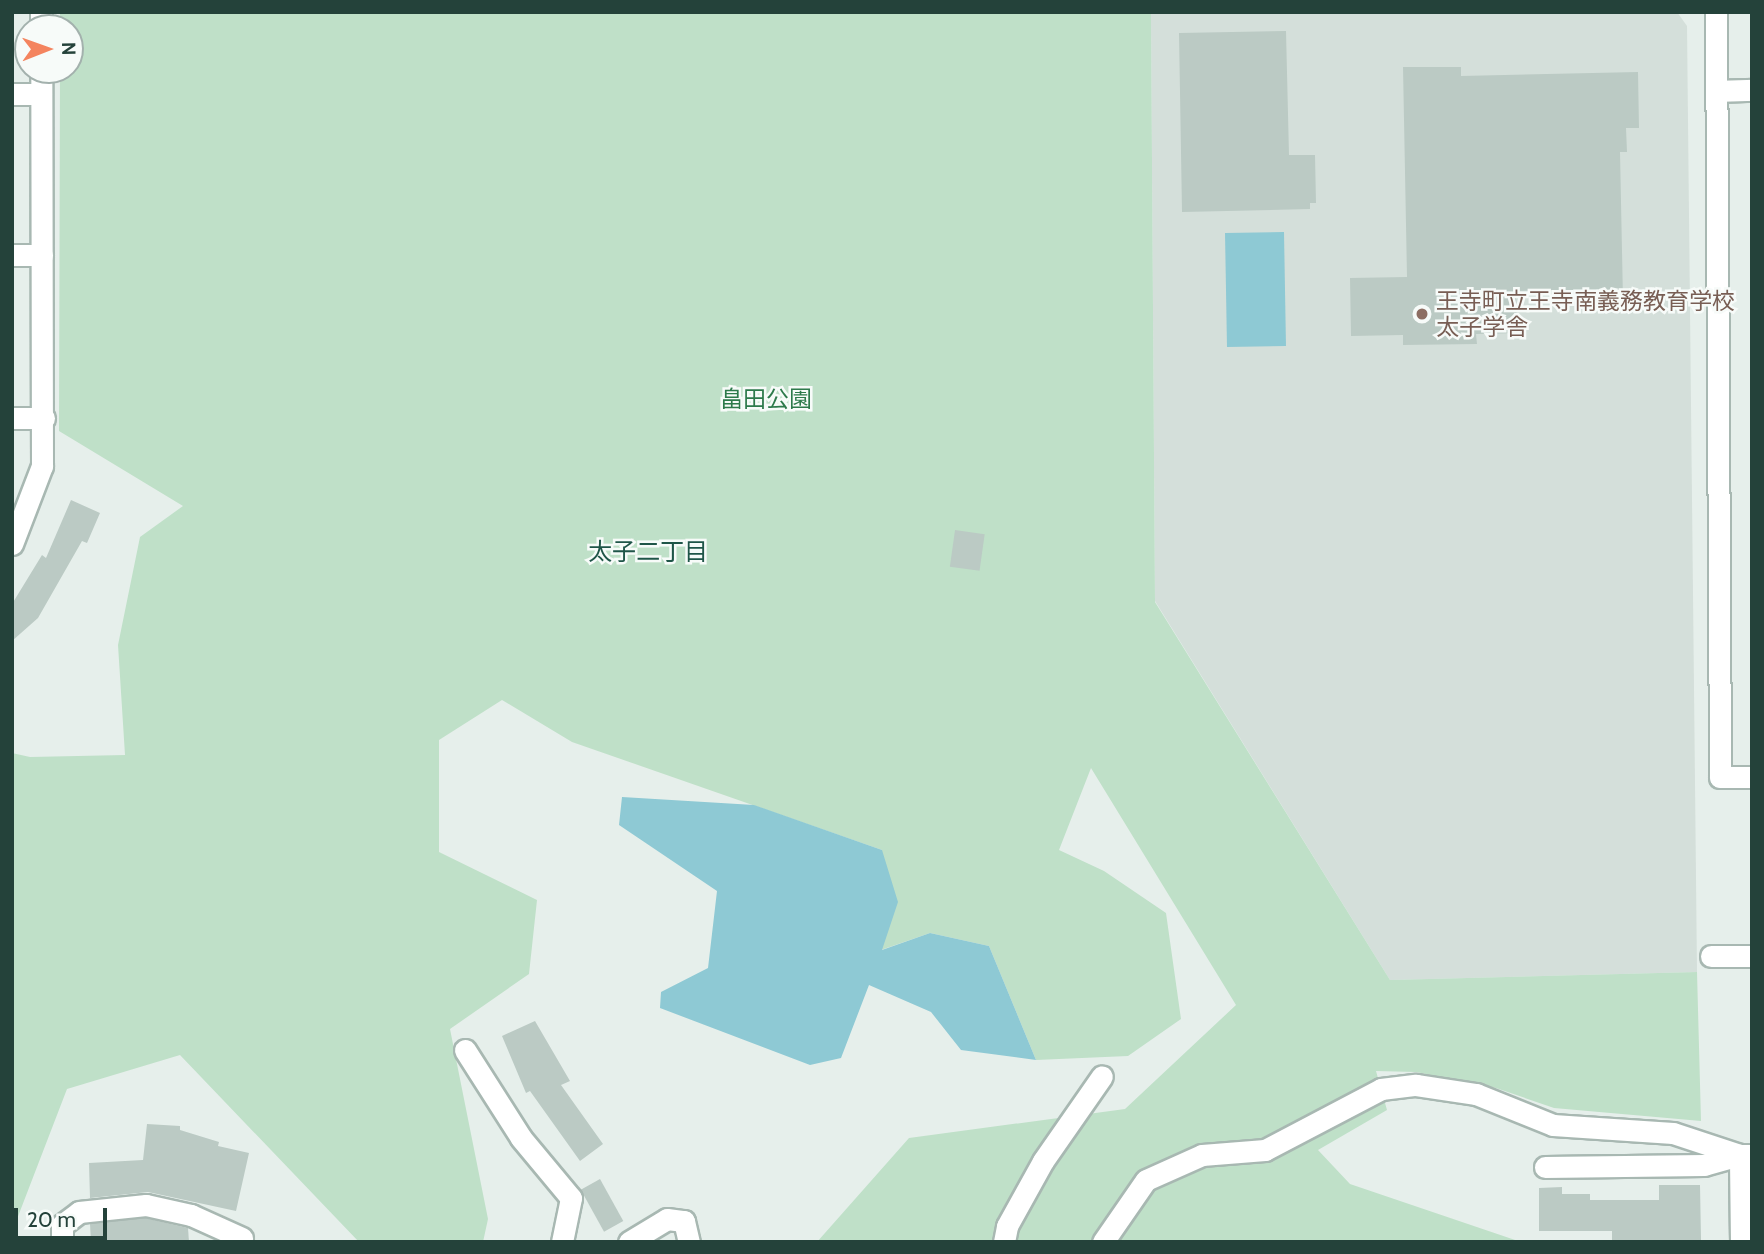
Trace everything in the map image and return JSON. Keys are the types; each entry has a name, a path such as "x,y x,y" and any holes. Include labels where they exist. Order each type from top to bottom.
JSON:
{"street":[{"path":"1717,12 1720,777 1752,777"},
{"path":"12,544 36,491 44,418 41,84"},
{"path":"1717,91 1752,90"},
{"path":"12,94 41,94"},
{"path":"12,255 42,255"},
{"path":"12,418 44,418"},
{"path":"1711,956 1752,956"},
{"path":"465,1050 521,1138 571,1198 562,1242"},
{"path":"1004,1242 1007,1226 1044,1161 1102,1076"},
{"path":"1103,1242 1146,1180 1202,1155 1265,1150 1334,1117 1381,1088 1416,1085 1476,1094 1553,1125 1673,1133 1746,1155"},
{"path":"1545,1167 1704,1165 1746,1155"},
{"path":"1741,1242 1746,1155"},
{"path":"62,1242 62,1225 79,1212 146,1205 191,1215 242,1238"},
{"path":"629,1242 667,1219 684,1221 690,1242"}],"shaded area":[{"name":"王寺町立王寺南義務教育学校 太子学舎","path":"1677,12 1687,26 1697,972 1390,980 1155,601 1151,13"}],"green space":[{"name":"畠田公園","path":"1151,13 1155,602 1390,980 1697,972 1701,1121 1554,1108 1496,1088 1416,1072 1376,1071 1387,1110 1318,1150 1350,1184 1521,1242 817,1242 909,1138 1125,1109 1236,1005 1091,768 1059,850 1104,871 1166,913 1181,1019 1128,1056 1036,1060 989,946 930,933 881,950 882,850 572,742 502,700 439,740 439,852 537,900 529,974 450,1029 488,1219 483,1242 359,1242 180,1055 67,1089 12,1232 12,753 30,757 125,755 118,645 140,537 183,506 59,431 60,84 84,84 84,14 60,14"}],"water":[{"path":"1284,232 1286,346 1227,347 1225,233"},
{"path":"622,797 754,805 882,850 898,902 882,950 930,933 989,946 1036,1060 961,1050 931,1012 869,985 841,1058 810,1065 660,1008 661,992 708,968 717,891 619,825"}],"building":[{"path":"1286,31 1289,155 1315,155 1316,203 1310,203 1310,209 1182,212 1179,33"},
{"path":"1403,67 1461,67 1461,76 1638,72 1639,128 1626,128 1627,152 1620,152 1623,300 1570,301 1570,290 1516,291 1517,333 1476,334 1477,344 1403,345 1403,335 1351,336 1350,278 1407,277"},
{"path":"71,500 100,513 87,543 82,541 38,618 12,641 12,604 42,555 46,558"},
{"path":"955,530 985,534 980,571 950,567"},
{"path":"535,1021 570,1081 561,1085 603,1144 580,1161 530,1091 526,1093 502,1036"},
{"path":"147,1124 180,1126 180,1130 219,1142 218,1146 249,1153 236,1211 148,1192 90,1198 89,1163 143,1160"},
{"path":"600,1179 623,1221 604,1232 581,1190"},
{"path":"1659,1185 1700,1185 1701,1240 1612,1242 1612,1231 1539,1231 1539,1188 1562,1187 1562,1194 1590,1194 1590,1200 1659,1200"},
{"path":"145,1218 188,1228 189,1242 91,1242 90,1224"}],"place":[{"name":"王寺町立王寺南義務教育学校 太子学舎","path":"1422,314"}],"district":[{"name":"太子二丁目","path":"648,552"}]}
